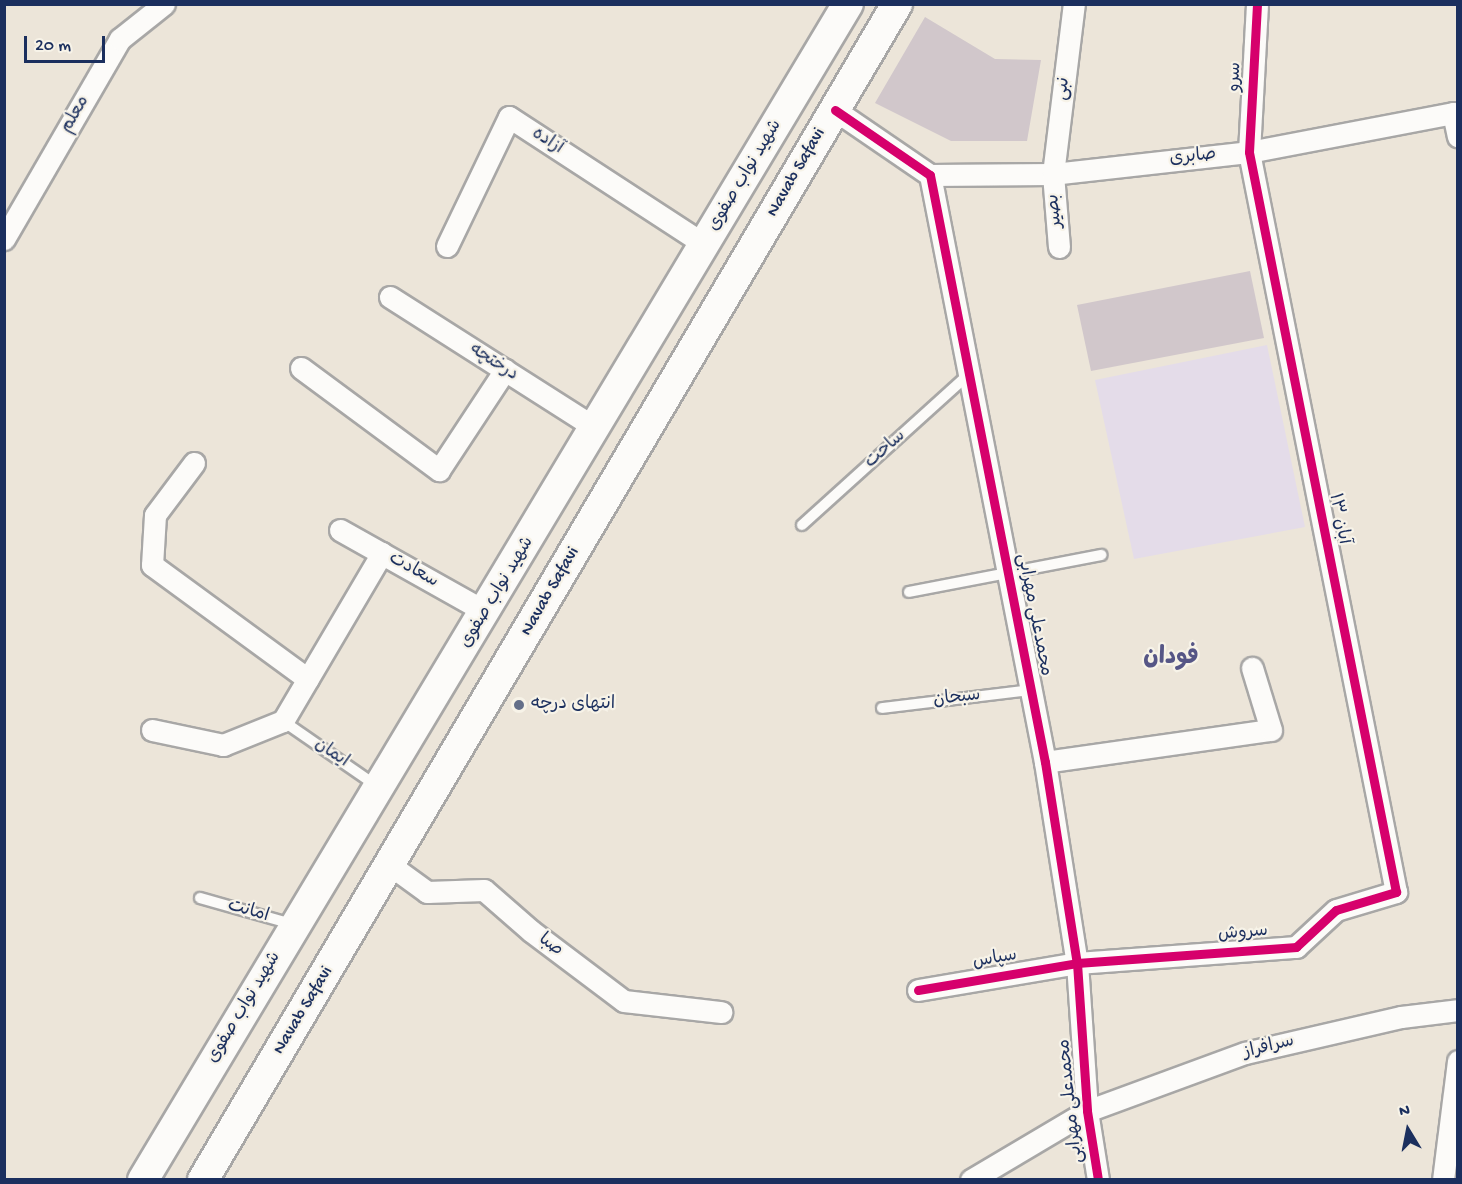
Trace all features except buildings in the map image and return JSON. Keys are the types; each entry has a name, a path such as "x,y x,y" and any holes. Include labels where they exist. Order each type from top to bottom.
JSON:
{"main road":[{"name":"شهید نواب صفوی","path":"143,1179 486,612 848,4"},
{"name":"Navab Safavi","path":"203,1179 897,4"},
{"path":"418,725 459,749"}],"street":[{"name":"معلم","path":"4,239 120,39 164,4"},
{"name":"نبی","path":"1053,174 1074,4"},
{"name":"سرو","path":"1249,152 1257,4"},
{"path":"835,110 930,175"},
{"name":"صابری","path":"930,175 1053,174 1249,152 1453,113 1458,136"},
{"name":"آزاده","path":"447,246 509,117 705,246"},
{"name":"۱۳ آبان","path":"1249,152 1396,892"},
{"name":"بصیر","path":"1053,174 1059,247"},
{"name":"محمدعلی مهرابی","path":"930,175 1045,762 1077,963 1087,1112 1098,1179"},
{"name":"درختچه","path":"390,297 596,428"},
{"path":"301,368 439,470 505,370"},
{"path":"194,463 156,515 152,565 308,679"},
{"name":"سعادت","path":"340,530 486,612"},
{"path":"152,730 222,745 283,721 382,554"},
{"path":"1045,762 1271,730 1252,668"},
{"name":"صبا","path":"390,865 427,892 484,890 624,1001 721,1012"},
{"name":"سروش","path":"1077,963 1296,947 1336,910 1396,892"},
{"name":"سپاس","path":"918,990 1077,963"},
{"name":"سرافراز","path":"971,1179 1087,1112 1245,1053 1401,1017 1458,1010"},
{"path":"1443,1179 1454,1112 1458,1061"}],"lane":[{"name":"ساحت","path":"802,525 969,374"},
{"path":"909,592 1008,575 1101,555"},
{"name":"سبحان","path":"882,708 1031,690"},
{"name":"ایمان","path":"283,721 380,788"},
{"name":"امانت","path":"200,898 295,925"}],"shaded area":[{"path":"1267,345 1305,527 1134,559 1095,380"}],"cycle path":[{"path":"918,990 1077,963 1296,947 1336,910 1396,892 1249,152 1257,4"},
{"path":"835,110 930,175 1045,762 1077,963 1087,1111 1098,1180"}],"place":[{"name":"انتهای درچه","path":"519,705"}],"district":[{"name":"فودان","path":"1171,659"}]}
